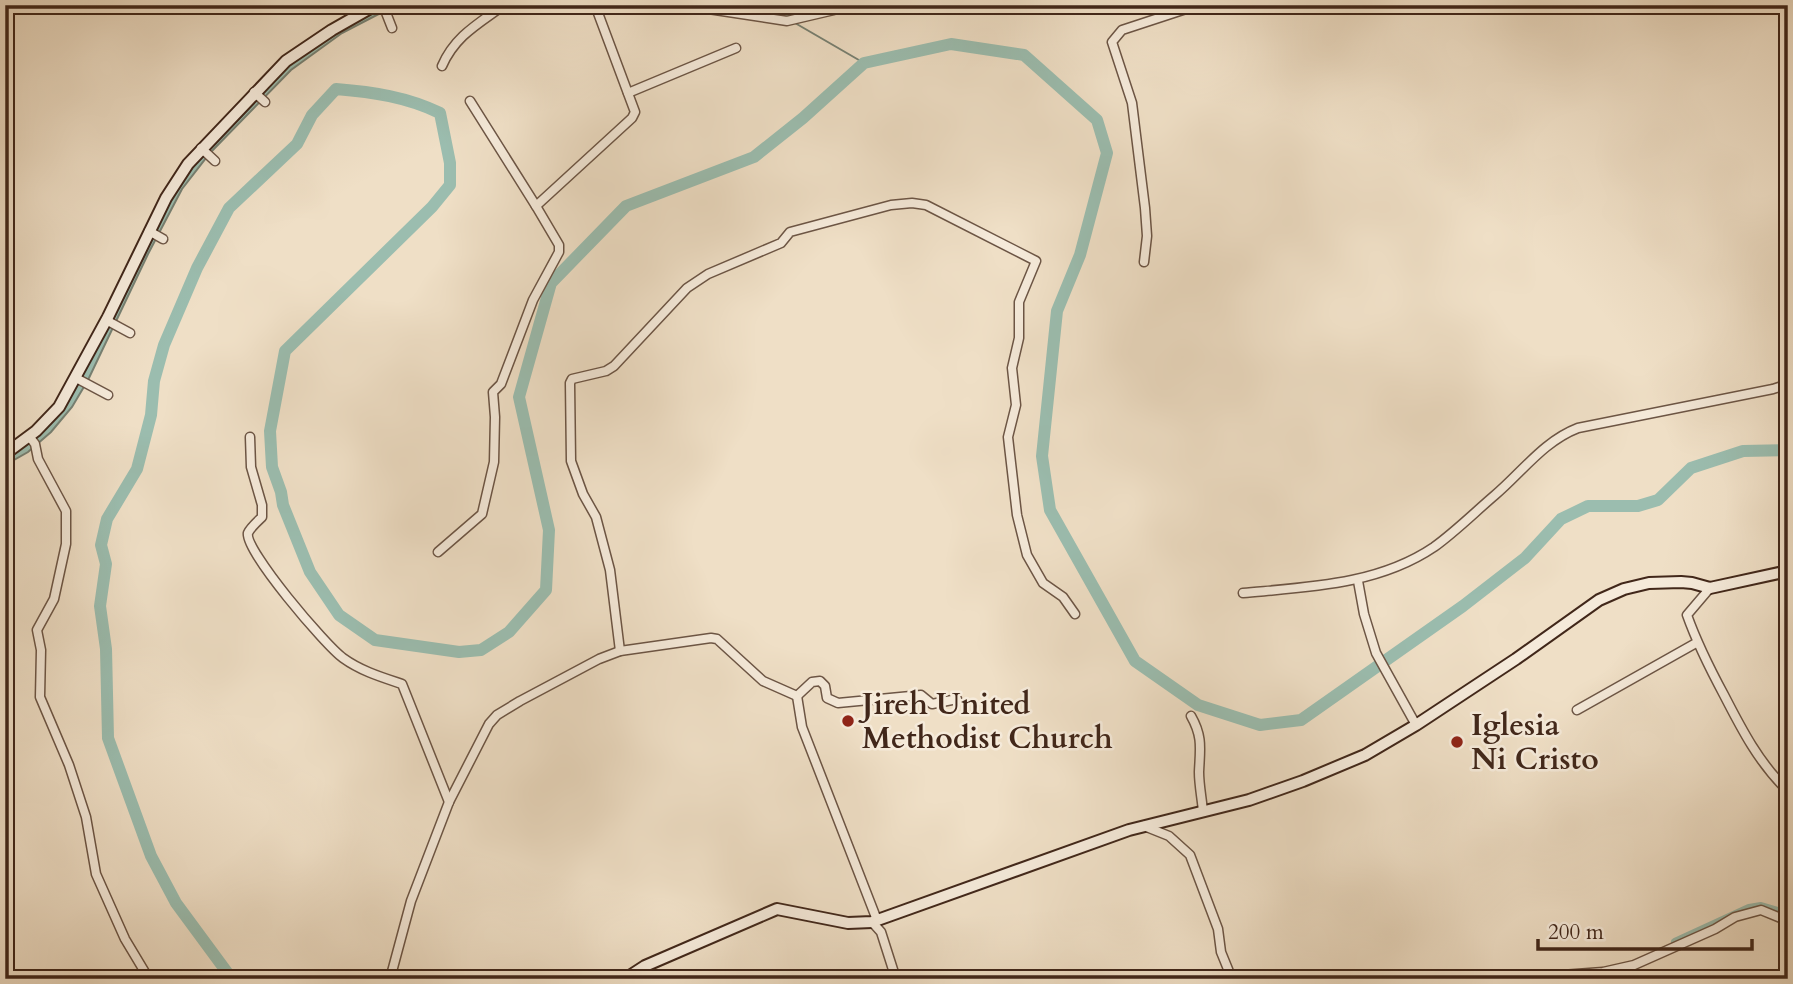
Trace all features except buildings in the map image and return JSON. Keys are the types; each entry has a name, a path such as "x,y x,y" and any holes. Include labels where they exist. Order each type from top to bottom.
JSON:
{"street":[{"path":"442,66 457,39 504,5"},
{"path":"536,206 632,118 635,112 595,5"},
{"path":"682,5 787,21 834,9"},
{"path":"1144,262 1147,236 1145,208 1132,103 1112,42 1122,30 1186,9 1189,5"},
{"path":"5,453 32,440 69,400 77,378 86,368 120,303 150,232 176,181 207,154 256,93 286,61 305,47 382,7 393,27"},
{"path":"628,93 736,48"},
{"path":"256,93 265,102"},
{"path":"438,552 482,514 494,462 493,392 501,384 533,300 559,253 559,245 470,101"},
{"path":"620,651 610,570 596,517 583,494 571,461 572,379 606,371 614,366 687,289 708,274 781,243 790,232 855,213 912,203 926,205 1036,261 1019,302 1019,338 1012,368 1016,405 1008,437 1017,515 1027,555 1043,583 1063,597 1075,614"},
{"path":"150,232 163,239"},
{"path":"110,322 130,333"},
{"path":"77,378 108,395"},
{"path":"1243,593 1358,581 1409,562 1435,546 1505,486 1543,448 1565,433 1578,428 1788,384"},
{"path":"250,437 251,467 262,505 262,517 248,532 248,537 291,602 329,647 360,670 402,684 449,802"},
{"path":"32,440 38,459 66,511 65,544 54,599 37,630 41,650 40,697 69,765 86,817 96,874 125,939 149,979"},
{"path":"625,979 645,966 777,909 848,923 875,921 1091,843 1144,826 1249,800 1303,781 1365,755 1416,725 1599,600 1624,589 1649,583 1692,583 1710,588 1788,572"},
{"path":"1358,581 1364,614 1376,653 1416,725"},
{"path":"1710,588 1687,615 1696,643 1749,744 1772,775 1788,790"},
{"path":"390,979 411,901 449,802 489,724 497,715 599,659 620,651 683,640 717,639 763,681 797,696"},
{"path":"1577,710 1696,643"},
{"path":"797,696 812,682 820,681 825,686 827,698 838,703 922,695 932,704 957,699"},
{"path":"797,696 802,727 881,932 896,979"},
{"path":"1191,716 1199,730 1203,813"},
{"path":"1144,826 1169,836 1189,855 1218,929 1221,952 1232,979"},
{"path":"1508,979 1603,972 1634,965 1735,918 1761,910 1788,921"}],"shaded area":[{"path":"381,5 396,5 342,33 291,70 210,153 182,189 88,380 72,407 51,432 28,452 5,465 5,457 45,426 179,180 288,63"},
{"path":"717,5 788,9 836,5 786,17"}],"waterway":[{"path":"713,5 743,10"},
{"path":"800,8 809,5"},
{"path":"795,23 864,63"},
{"path":"232,979 176,903 151,856 108,738 106,649 100,606 106,564 101,545 107,519 137,469 151,415 154,381 164,345 197,268 229,208 297,144 312,115 336,89 390,96 440,113 450,163 450,185 432,207 285,351 270,431 272,467 283,505 310,572 339,615 375,640 459,652 481,650 509,632 546,590 549,530 519,397 551,283 626,206 754,157 803,118 864,63 951,44 1024,55 1097,120 1107,153 1080,255 1057,311 1042,456 1050,510 1135,661 1198,705 1260,725 1301,720 1463,606 1525,558 1561,519 1588,506 1638,506 1658,500 1691,468 1743,451 1788,450"},
{"path":"1675,942 1749,908 1761,906 1788,914"}],"place":[{"name":"Jireh United Methodist Church","path":"848,721"},
{"name":"Iglesia Ni Cristo","path":"1457,742"}]}
